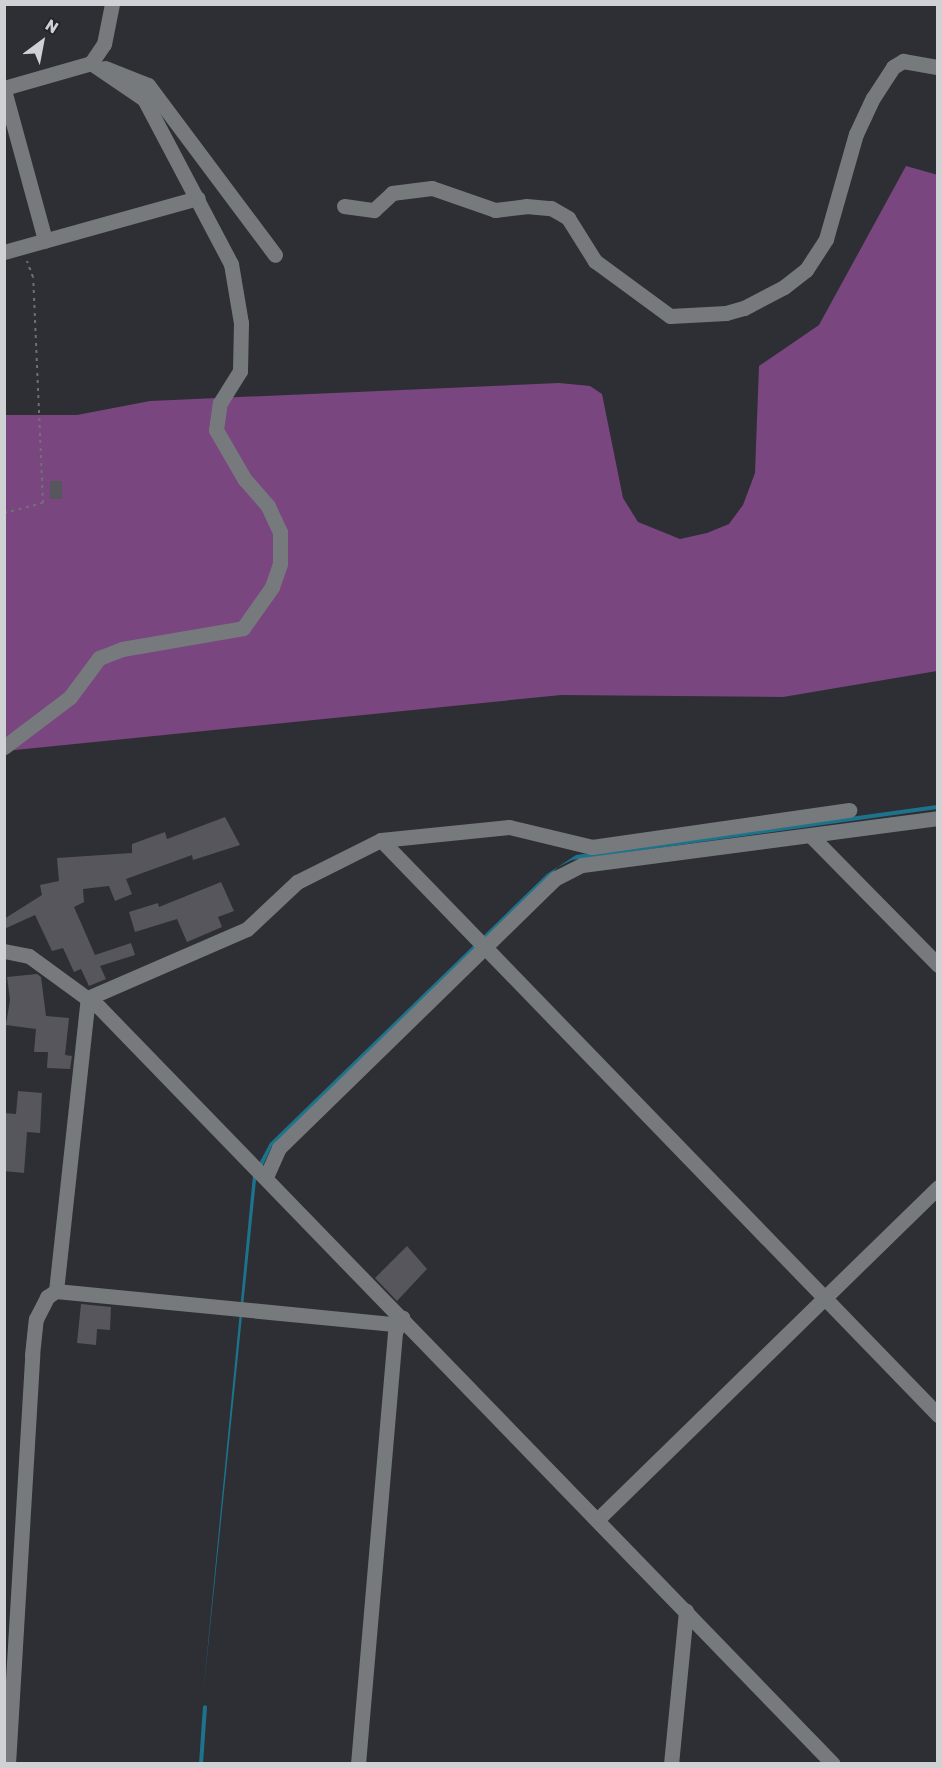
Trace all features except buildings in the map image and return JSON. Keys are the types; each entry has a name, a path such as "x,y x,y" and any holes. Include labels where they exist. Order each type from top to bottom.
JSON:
{"street":[{"path":"91,63 104,44 112,4"},
{"path":"344,206 374,210 392,194 432,188 495,210 526,206 551,208 568,218 602,268 670,316 726,312 744,308 784,287 806,270 826,239 856,134 873,98 893,67 903,61 938,67"},
{"path":"4,747 70,697 99,658 122,649 243,628 272,587 280,564 280,532 268,506 245,480 216,430 220,403 240,371 241,323 231,264 144,99 91,63"},
{"path":"45,240 4,89 91,63 148,85 275,255"},
{"path":"4,252 198,198"},
{"path":"88,998 247,928 297,882 381,840 509,827 592,847 849,810"},
{"path":"266,1177 279,1149 556,878 582,865 938,818"},
{"path":"811,836 938,965"},
{"path":"381,840 938,1415"},
{"path":"4,951 29,956 88,998 266,1177 833,1764"},
{"path":"56,1291 88,998"},
{"path":"598,1519 938,1187"},
{"path":"8,1764 36,1319 47,1297 56,1291 391,1324 402,1318"},
{"path":"358,1764 395,1332 402,1318"},
{"path":"671,1764 686,1611"}],"path":[{"path":"4,513 44,502 33,277 21,247"}],"shaded area":[{"path":"906,166 938,175 937,671 783,697 561,695 5,751 4,415 77,415 150,401 559,383 590,386 602,394 623,498 638,522 680,539 707,533 729,524 743,505 755,473 759,366 819,325"}],"water":[{"path":"937,805 937,809 572,860 558,867 272,1146 256,1180 203,1696 253,1175 270,1143 547,874 576,855"}],"waterway":[{"path":"201,1764 205,1707"}]}
